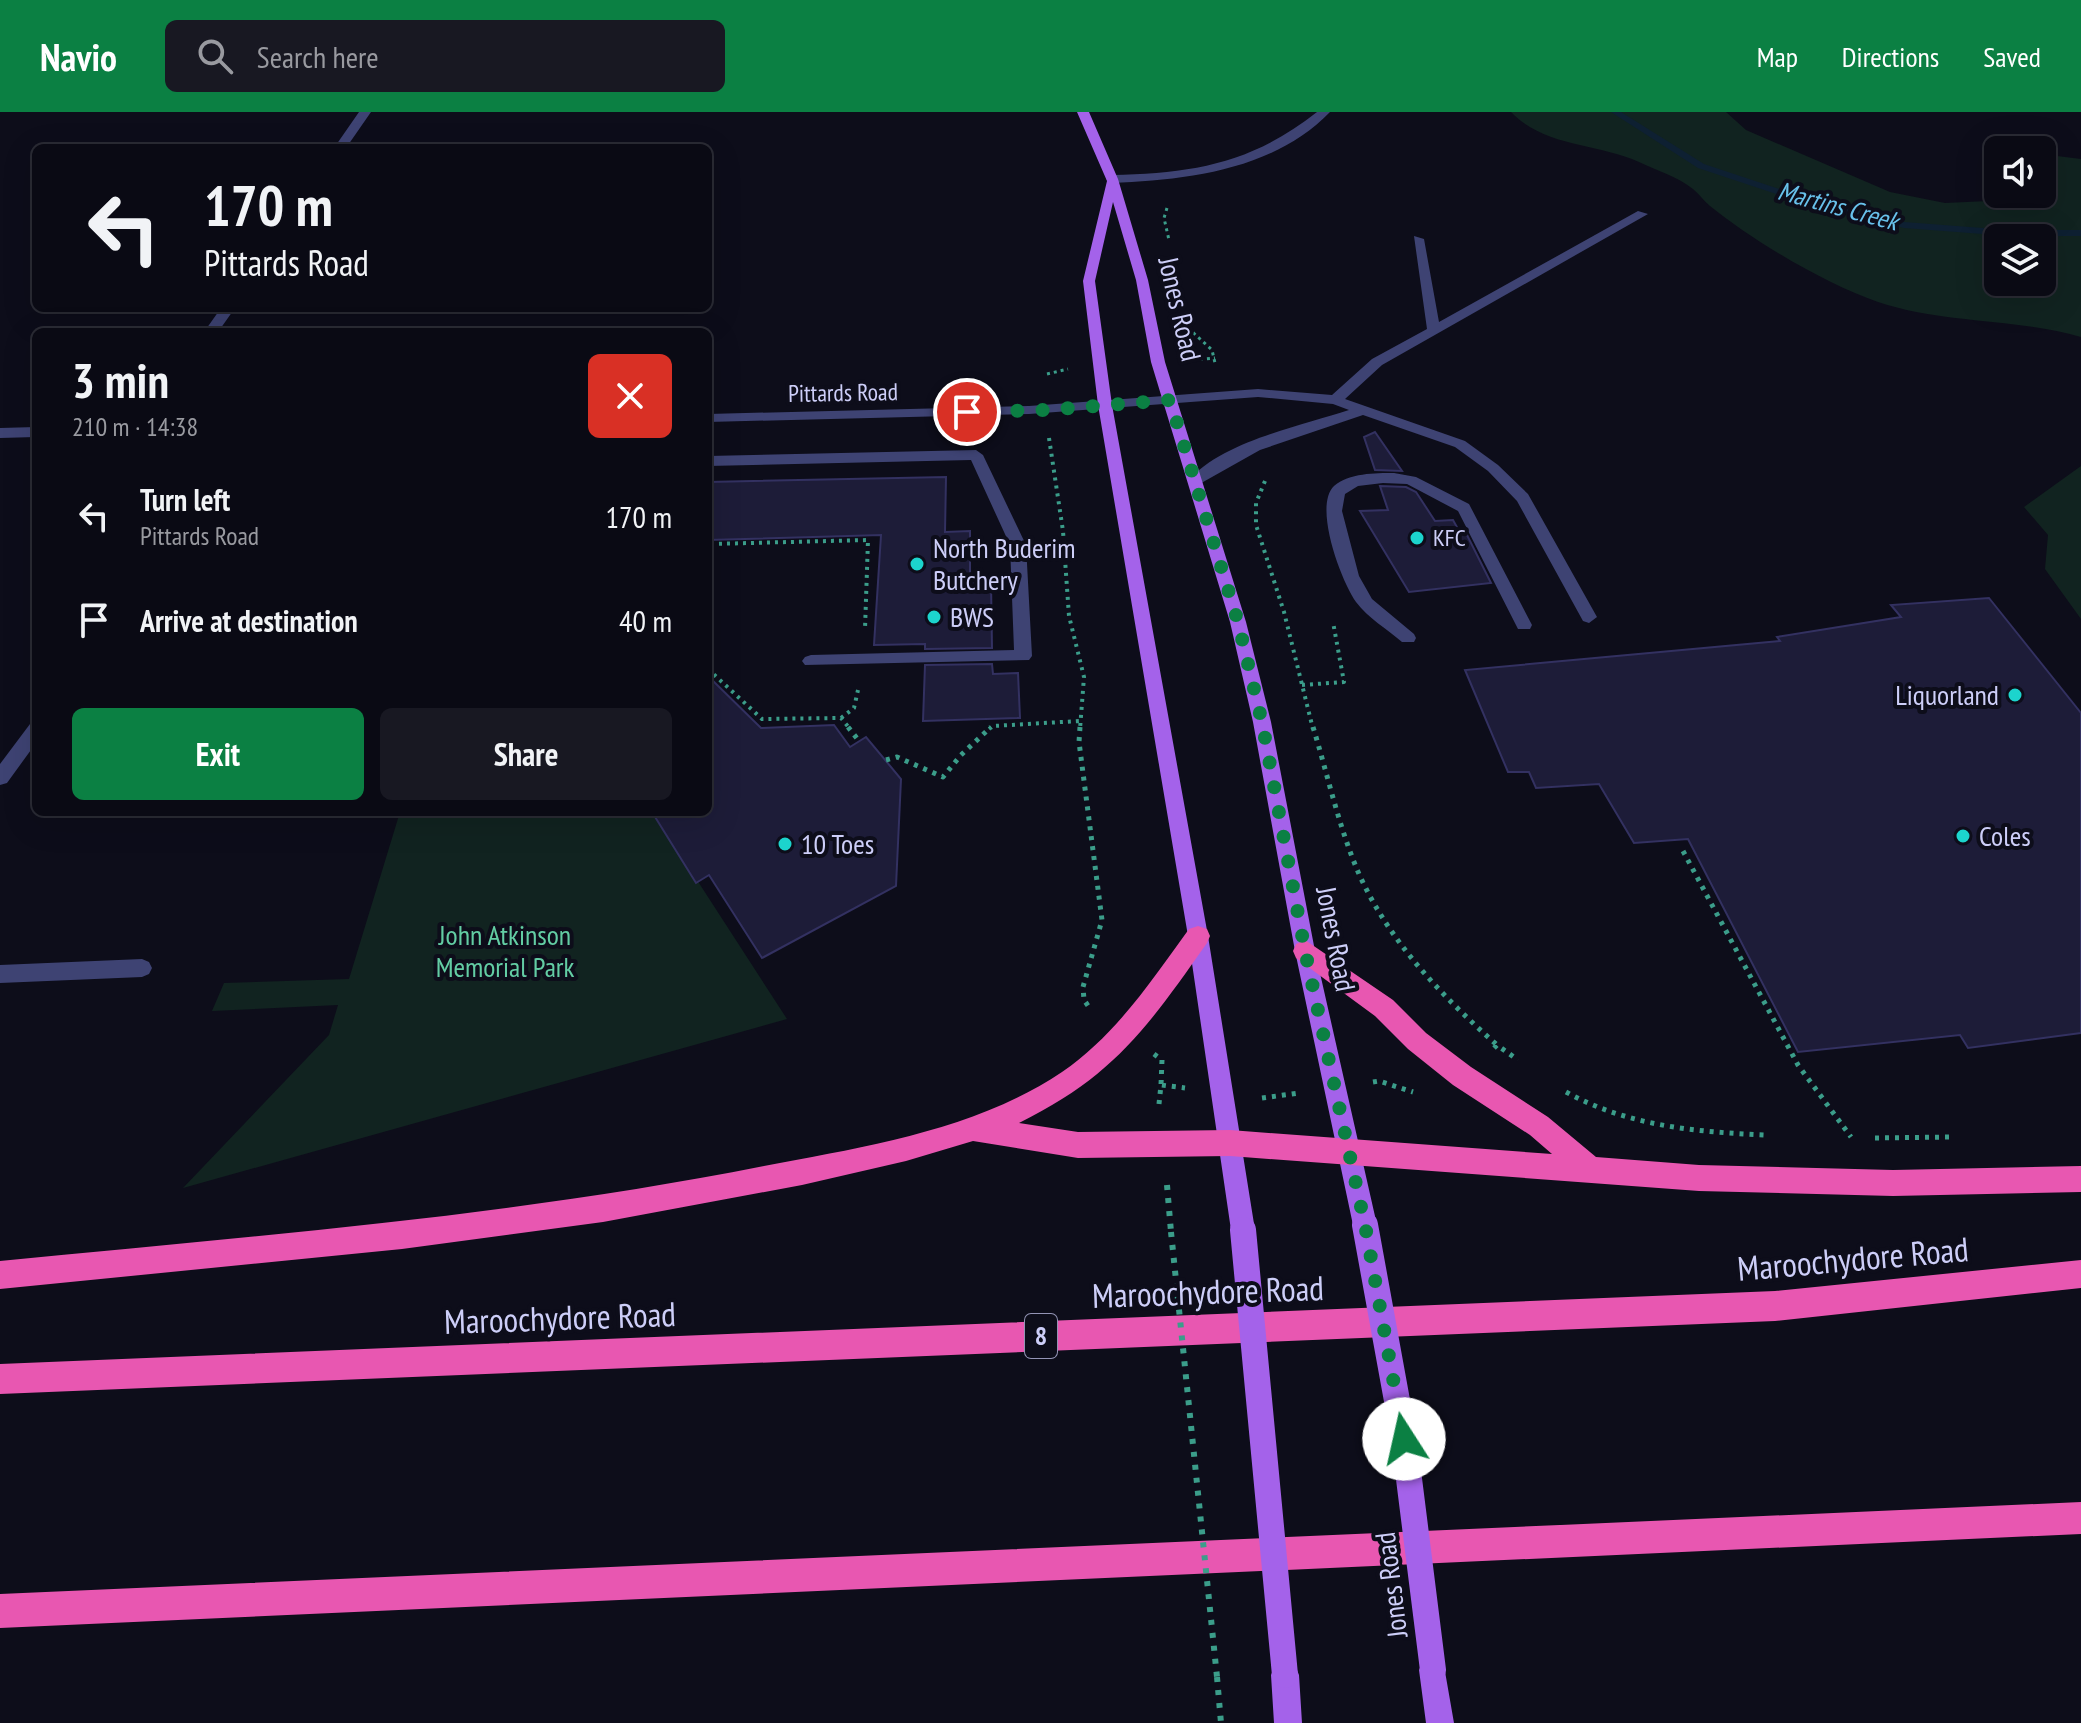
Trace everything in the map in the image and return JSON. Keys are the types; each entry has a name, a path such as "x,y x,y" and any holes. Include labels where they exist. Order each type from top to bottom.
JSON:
{"highway":[{"path":"0,1275 432,1231 602,1210 709,1192 910,1147 1008,1114 1068,1083 1100,1060 1151,1002 1198,936"},
{"path":"1305,951 1384,1008 1417,1041 1462,1076 1539,1126 1591,1170"},
{"path":"970,1128 1078,1145 1230,1143 1699,1178 1864,1183 2081,1179"},
{"name":"Maroochydore Road","path":"0,1379 1775,1306 2081,1274"},
{"path":"0,1611 2081,1518"}],"main road":[{"name":"Jones Road","path":"1083,112 1103,151 1142,280 1158,362 1238,622 1262,722 1305,951 1365,1225 1404,1439 1440,1723"},
{"path":"1112,179 1089,281 1105,405 1198,936 1243,1230 1288,1723"}],"street":[{"path":"343,144 365,112"},
{"path":"1112,179 1190,174 1275,144 1324,112"},
{"path":"1335,400 1377,362 1642,214"},
{"path":"1418,239 1434,330"},
{"name":"Pittards Road","path":"712,418 1046,410 1283,394 1335,400 1460,444 1493,468 1523,498 1589,617"},
{"path":"1196,481 1212,467 1247,449 1366,409"},
{"path":"0,433 32,432"},
{"path":"712,461 976,455 1018,545 1023,656 811,661"},
{"path":"1408,638 1362,599 1350,580 1341,554 1335,500 1339,489 1350,483 1401,478 1411,480 1464,508 1524,625"},
{"path":"0,778 32,734"},
{"path":"0,974 142,968"}],"path":[{"path":"1171,249 1165,209 1197,187 1190,174"},
{"path":"1187,325 1212,350 1219,396"},
{"path":"1158,362 1215,358"},
{"path":"1101,367 1056,370 1043,376 1063,531 1069,616 1084,677 1079,742 1102,920 1083,987 1084,1000 1088,1008 1162,1060 1161,1085"},
{"path":"1247,449 1267,471 1267,479 1256,503 1256,525 1284,612 1344,835 1359,873 1381,915 1418,967 1447,1000 1497,1045"},
{"path":"712,544 868,540 864,660 854,708 841,718 762,719 712,673"},
{"path":"1302,685 1344,682 1331,609"},
{"path":"841,718 859,741"},
{"path":"886,760 897,757 943,777 961,755 993,726 1079,721"},
{"path":"1683,851 1798,1065 1851,1137"},
{"path":"1171,1232 1221,1723"}],"green space":[{"path":"1511,112 1726,112 1746,130 1890,192 1945,203 1984,201 1984,208 2056,208 2056,156 2081,159 2081,337 2031,327 1928,314 1878,302 1813,273 1768,247 1674,177 1623,156 1539,132"},
{"path":"2081,466 2081,619 2045,569 2048,535 2024,507"},
{"name":"John Atkinson Memorial Park","path":"399,816 656,816 787,1019 183,1188 329,1035 338,1005 212,1011 224,983 349,979"}],"building":[{"path":"1375,432 1402,471 1375,470 1364,437"},
{"path":"946,477 945,532 970,531 970,583 991,582 992,648 925,649 925,644 874,645 881,535 712,540 712,482"},
{"name":"KFC","path":"1380,486 1406,487 1416,492 1435,521 1453,520 1458,529 1464,529 1491,583 1409,592 1360,511 1388,510"},
{"path":"1989,598 2081,713 2081,1033 1968,1048 1960,1035 1798,1052 1688,839 1634,843 1599,784 1536,788 1529,772 1508,772 1465,670 1780,641 1777,637 1901,617 1891,605"},
{"path":"992,664 993,674 1018,673 1020,718 923,721 925,665"},
{"name":"10 Toes","path":"712,680 761,728 834,725 850,747 866,737 901,779 896,886 762,958 709,875 696,883 654,816 712,816"}],"waterway":[{"name":"Martins Creek","path":"1615,112 1701,166 1800,199 1904,225 2009,233 2081,233"}],"place":[{"name":"KFC","path":"1417,538"},
{"name":"North Buderim Butchery","path":"917,564"},
{"name":"BWS","path":"934,617"},
{"name":"Liquorland","path":"2015,695"},
{"name":"Coles","path":"1963,836"},
{"name":"10 Toes","path":"785,844"}],"route":[{"path":"967,412 1046,410 1170,400 1238,622 1262,722 1305,951 1365,1225 1404,1439"}]}
